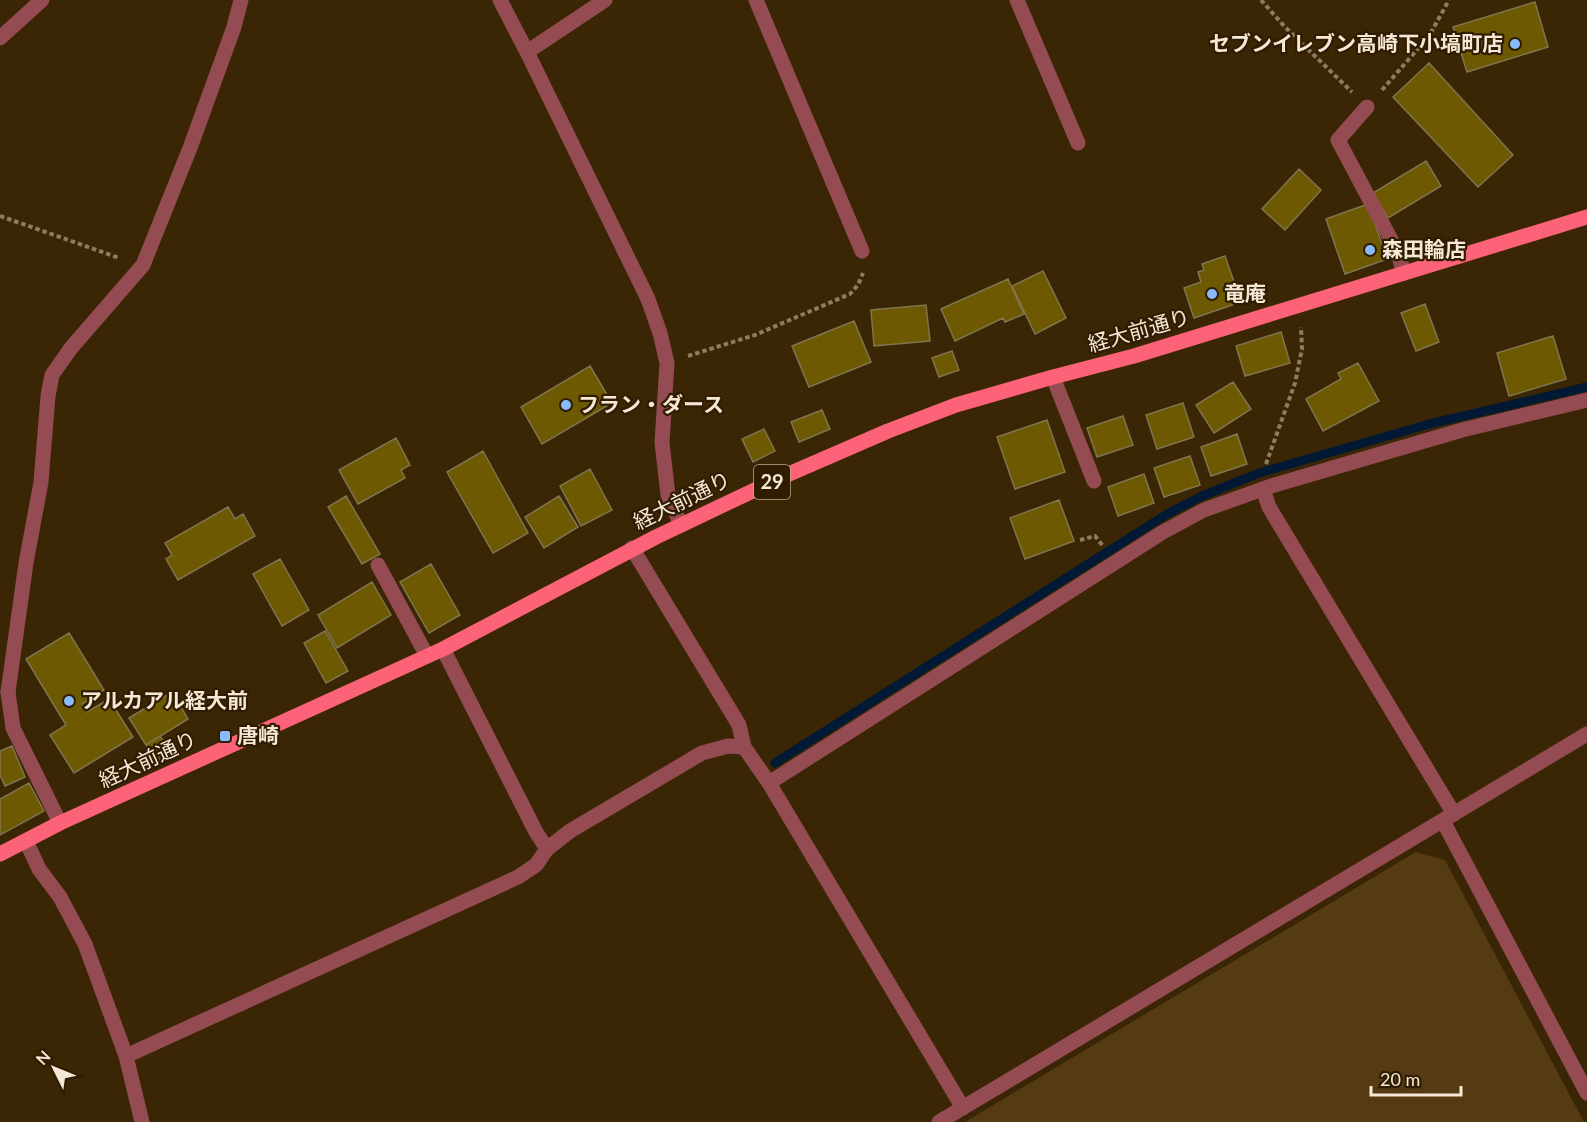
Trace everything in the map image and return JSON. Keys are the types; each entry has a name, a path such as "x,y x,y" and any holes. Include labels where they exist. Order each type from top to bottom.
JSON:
{"main road":[{"name":"経大前通り","path":"0,854 60,823 443,649 633,548 782,477 888,431 956,405 1134,356 1587,217"}],"street":[{"path":"0,38 42,0"},
{"path":"60,823 14,728 8,692 26,563 41,482 48,396 52,375 71,348 143,265 190,148 242,0"},
{"path":"500,0 648,299 660,333 667,363 662,443 668,495 681,525"},
{"path":"527,52 604,0"},
{"path":"756,0 862,251"},
{"path":"1017,0 1078,143"},
{"path":"1367,107 1338,140 1398,253 1404,273"},
{"path":"1053,377 1094,481"},
{"path":"770,783 1163,532 1204,510 1263,489 1462,430 1587,400"},
{"path":"1263,489 1269,507 1449,817 1587,1093"},
{"path":"633,548 739,725 744,747 770,783 963,1108"},
{"path":"378,565 427,656"},
{"path":"443,649 536,832 547,849"},
{"path":"939,1122 1587,734"},
{"path":"126,1056 518,878 536,865 547,849 570,831 702,753 728,746 744,747"},
{"path":"26,841 39,869 60,897 85,944 126,1056 142,1122"}],"path":[{"path":"1261,0 1285,27 1367,107 1429,36 1449,0"},
{"path":"0,216 143,265"},
{"path":"667,363 754,335 850,294 858,285 864,270 862,251"},
{"path":"1266,463 1295,383 1302,349 1301,323"},
{"path":"1080,540 1095,536 1103,546"}],"shaded area":[{"path":"1416,852 1445,860 1584,1122 965,1122"}],"building":[{"path":"1535,2 1548,47 1467,72 1453,27"},
{"path":"1429,63 1513,155 1478,187 1393,97"},
{"path":"1426,161 1441,186 1388,218 1373,193"},
{"path":"1299,169 1321,190 1285,230 1262,209"},
{"path":"1368,204 1387,259 1345,274 1326,219"},
{"path":"1225,256 1241,302 1194,318 1184,288 1201,282 1198,272 1204,270 1202,264"},
{"path":"1043,271 1066,318 1035,334 1012,286"},
{"path":"1008,279 1024,314 1005,322 1003,318 955,341 941,309"},
{"path":"1425,304 1439,342 1416,351 1401,313"},
{"path":"926,305 930,341 874,346 871,310"},
{"path":"854,321 871,362 809,387 792,346"},
{"path":"1281,332 1290,363 1245,376 1236,346"},
{"path":"1553,336 1566,379 1509,396 1497,353"},
{"path":"952,351 959,370 939,377 932,358"},
{"path":"1358,363 1379,401 1323,431 1306,399 1341,379 1338,373"},
{"name":"フラン・ダース","path":"590,366 612,403 542,444 521,407"},
{"path":"1233,382 1251,409 1214,433 1196,405"},
{"path":"1183,403 1194,437 1157,449 1146,415"},
{"path":"822,410 830,429 799,442 791,422"},
{"path":"1123,416 1133,445 1097,457 1087,428"},
{"path":"1047,420 1065,472 1015,489 997,437"},
{"path":"764,429 775,451 753,462 742,439"},
{"path":"1237,434 1247,464 1211,476 1201,447"},
{"path":"396,438 410,465 401,470 405,478 358,504 339,470"},
{"path":"483,451 528,533 493,553 447,472"},
{"path":"1190,456 1200,485 1164,497 1154,468"},
{"name":"フラン・ダース","path":"590,469 612,510 581,526 560,486"},
{"path":"1144,474 1154,503 1118,516 1108,487"},
{"path":"346,496 380,554 362,564 328,507"},
{"path":"559,496 578,527 544,548 525,517"},
{"path":"1059,500 1074,541 1025,559 1010,518"},
{"path":"228,507 235,519 243,514 255,536 178,580 166,559 172,555 165,543"},
{"path":"280,559 309,610 282,626 253,574"},
{"path":"431,564 460,615 429,633 400,582"},
{"path":"372,582 391,615 337,648 318,615"},
{"path":"325,631 348,671 326,683 304,643"},
{"name":"アルカアル経大前","path":"69,633 104,690 82,704 87,712 109,699 133,737 74,773 50,735 66,725 26,659"},
{"path":"172,692 188,719 146,745 129,718"},
{"path":"160,736 170,752 156,762 146,745"},
{"path":"12,746 25,777 5,786 0,775 0,751"},
{"path":"29,783 44,811 0,835 0,799"}],"waterway":[{"path":"775,763 1167,514 1202,496 1259,473 1429,424 1587,387"}],"place":[{"name":"セブンイレブン高崎下小塙町店","path":"1515,44"},
{"name":"森田輪店","path":"1370,250"},
{"name":"竜庵","path":"1212,294"},
{"name":"フラン・ダース","path":"566,405"},
{"name":"アルカアル経大前","path":"69,701"},
{"name":"唐崎","path":"225,736"}]}
